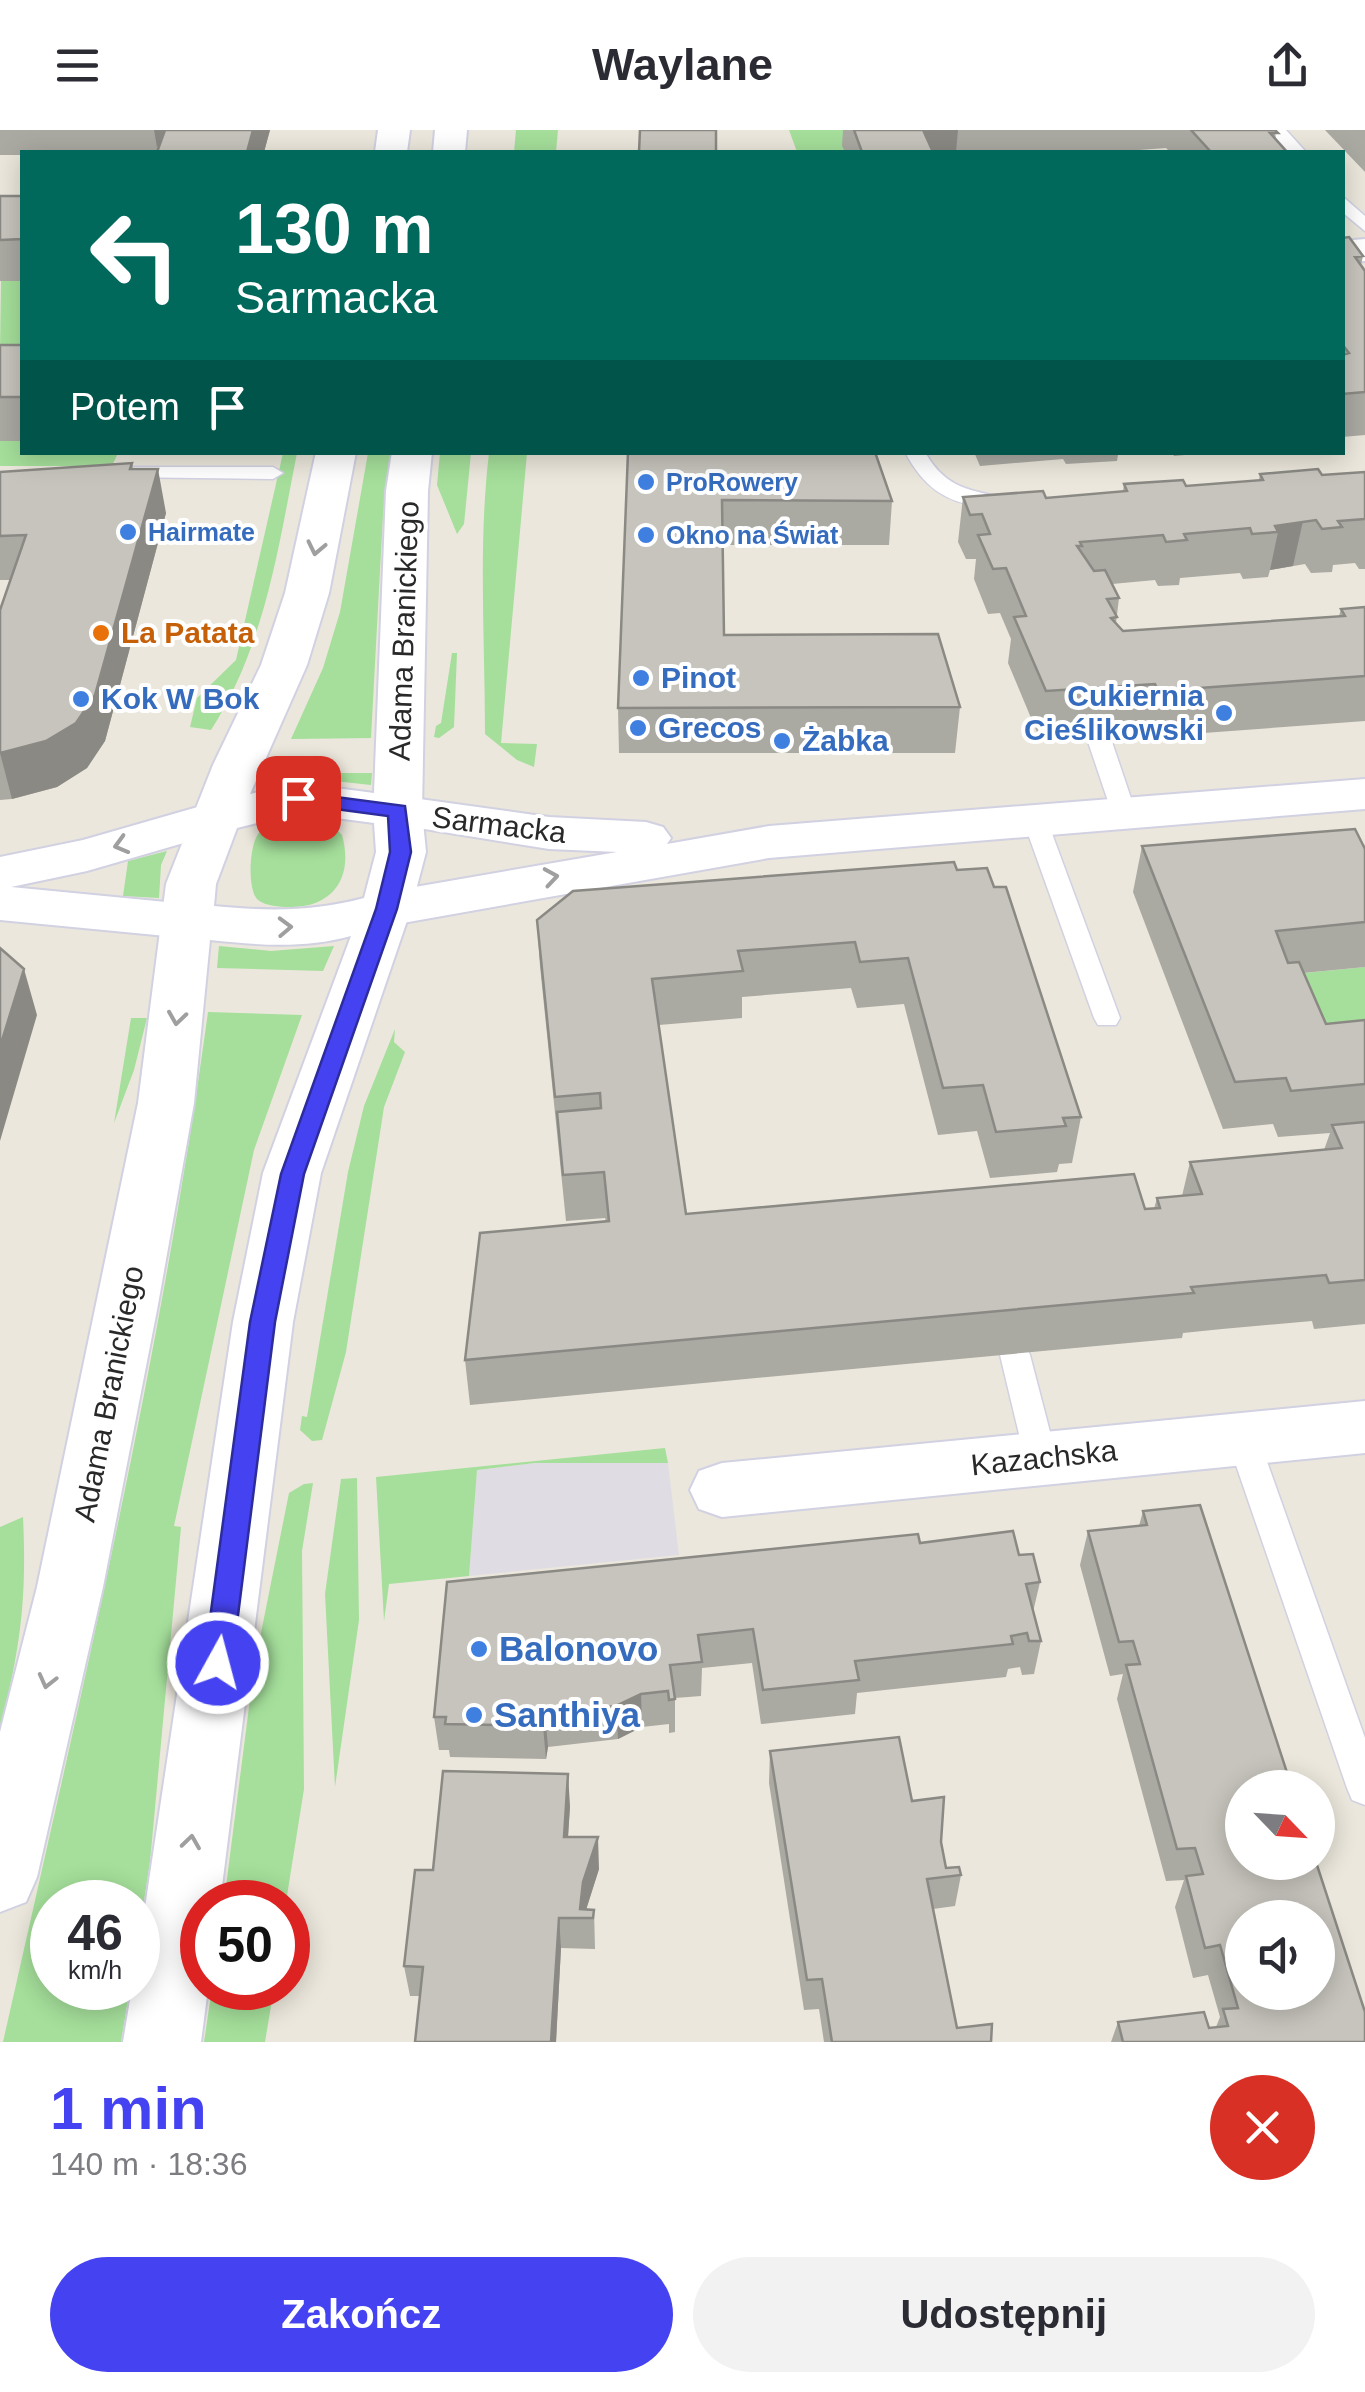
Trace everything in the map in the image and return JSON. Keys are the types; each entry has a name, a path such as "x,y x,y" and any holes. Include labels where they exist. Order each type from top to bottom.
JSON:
{"main road":[{"name":"Adama Branickiego","path":"0,1877 70,1586 127,1310 166,1103 191,884 215,818 284,664 307,594 335,455"},
{"name":"Adama Branickiego","path":"162,2042 263,1322 292,1174 386,909 401,852 398,811 407,491 412,455"},
{"name":"Sarmacka","path":"0,903 275,929 328,925 386,909 539,879 769,842 1365,794"},
{"name":"Sarmacka","path":"0,873 87,855 298,798 565,834 769,842"},
{"name":"Kazachska","path":"722,1490 1365,1427"}],"lane":[{"path":"1278,130 1296,150"},
{"path":"1345,204 1365,226"},
{"path":"918,455 930,480 953,495 1015,503"},
{"path":"98,473 273,473"},
{"path":"1097,733 1124,813"},
{"path":"1035,820 1107,1018"},
{"path":"1015,1354 1041,1458"},
{"path":"1243,1439 1365,1788"}],"shaded area":[{"path":"535,1463 668,1463 679,1555 469,1576 477,1470"}],"green space":[{"path":"516,130 558,130 556,150 514,150"},
{"path":"789,130 1032,130 843,147 844,150 796,150"},
{"path":"1,281 20,281 20,349 0,350"},
{"path":"0,441 20,441 20,455 117,455 112,466 0,466"},
{"path":"283,455 297,455 276,560 245,664 211,730 190,727 197,698 236,660"},
{"path":"368,455 391,455 383,515 371,738 291,739 323,668 340,612"},
{"path":"440,455 471,455 464,524 457,534 437,485"},
{"path":"489,455 527,455 501,743 537,744 534,767 517,760 485,734"},
{"path":"452,653 457,653 454,727 439,738 434,737 436,726 441,723"},
{"path":"273,773 372,773 371,785 316,779 270,785"},
{"path":"312,818 332,825 342,835 345,864 336,887 318,902 304,906 277,906 258,900 252,887 251,867 259,833 277,822"},
{"path":"167,851 161,865 159,898 123,896 128,861"},
{"path":"219,946 271,951 334,946 323,971 217,968"},
{"path":"1365,967 1365,1094 1265,977"},
{"path":"208,1012 302,1015 254,1150 174,1526 181,1527 147,1880 39,1880 143,1401"},
{"path":"131,1018 147,1018 134,1070 114,1123"},
{"path":"395,1029 394,1042 405,1052 384,1107 346,1352 322,1440 312,1441 300,1430 302,1416 307,1417 348,1172 364,1106"},
{"path":"665,1448 668,1463 535,1463 477,1470 469,1576 389,1584 384,1621 376,1477"},
{"path":"357,1478 359,1620 335,1787 325,1594 341,1479"},
{"path":"313,1483 302,1551 304,1789 290,1880 227,1880 254,1668 289,1493"},
{"path":"23,1517 21,1625 0,1730 0,1527"},
{"path":"30,1921 30,2010 126,2010 121,2042 3,2042"},
{"path":"209,2010 270,2010 265,2042 204,2042"}],"building":[{"path":"165,130 253,130 248,150 158,150"},
{"path":"640,130 716,130 716,150 639,150"},
{"path":"854,130 946,130 924,132 932,150 861,150"},
{"path":"1191,130 1275,130 1278,133 1270,133 1285,150 1209,150"},
{"path":"0,196 20,196 20,239 0,240"},
{"path":"1349,237 1363,256 1355,257 1365,271 1365,392 1345,394 1345,354 1349,353 1345,348 1345,238"},
{"path":"0,345 20,345 20,397 0,397"},
{"path":"628,455 876,455 892,501 722,500 724,635 938,634 960,707 618,708"},
{"path":"132,463 130,469 158,469 95,695 76,723 46,741 0,753 0,610 26,535 0,536 0,472"},
{"path":"1318,469 1322,475 1365,472 1365,519 1338,521 1342,527 1322,529 1316,520 1275,526 1278,532 1252,534 1250,528 1184,534 1187,540 1166,542 1163,535 1080,542 1082,546 1077,546 1094,571 1105,570 1119,598 1107,599 1117,617 1111,618 1123,631 1345,616 1341,609 1365,607 1365,676 1158,691 1155,684 1046,691 1014,617 1026,616 1006,568 993,569 978,535 990,534 982,514 970,515 963,497 1043,491 1046,498 1127,491 1124,484 1183,480 1186,486 1263,480 1260,474"},
{"path":"1355,829 1365,849 1365,922 1276,931 1288,963 1299,962 1326,1024 1365,1020 1365,1084 1291,1091 1286,1078 1235,1082 1142,846"},
{"path":"954,862 957,870 987,868 994,887 1006,887 1081,1117 1063,1118 1066,1126 996,1132 983,1085 943,1088 908,958 860,962 855,942 738,951 743,971 652,979 686,1214 1134,1174 1145,1209 1160,1208 1157,1198 1202,1194 1190,1162 1342,1148 1332,1125 1365,1122 1365,1280 1329,1283 1326,1275 1235,1283 1191,1287 1194,1293 465,1360 480,1233 609,1221 604,1172 563,1175 557,1112 601,1108 600,1093 555,1097 537,920 573,891"},
{"path":"0,948 24,969 0,1047"},
{"path":"1200,1505 1286,1770 1225,1770 1225,1880 1322,1880 1328,1900 1225,1900 1225,1962 1220,1945 1205,1948 1186,1876 1203,1874 1195,1848 1177,1849 1126,1665 1140,1664 1133,1641 1119,1642 1088,1531 1147,1525 1143,1511"},
{"path":"1013,1531 1019,1555 1033,1554 1040,1582 1026,1584 1041,1641 1029,1641 1027,1633 1011,1636 1013,1644 855,1661 859,1680 763,1690 753,1629 698,1635 702,1662 670,1665 675,1699 669,1700 668,1691 641,1694 616,1706 545,1714 543,1726 445,1724 446,1717 434,1717 447,1582 918,1534 920,1543"},
{"path":"899,1737 912,1801 944,1797 941,1842 946,1868 959,1867 961,1875 927,1879 957,2028 992,2024 991,2042 832,2042 822,1979 807,1980 770,1751"},
{"path":"443,1771 568,1774 564,1837 598,1837 583,1882 580,1909 594,1910 593,1918 559,1918 551,2042 415,2042 423,1967 404,1966 415,1870 433,1870"},
{"path":"1335,1920 1365,2012 1365,2042 1123,2042 1118,2022 1204,2012 1209,2028 1228,2026 1223,2009 1335,2010"}],"place":[{"name":"ProRowery","path":"646,482"},
{"name":"Hairmate","path":"128,532"},
{"name":"Okno na Świat","path":"646,535"},
{"name":"La Patata","path":"101,633"},
{"name":"Pinot","path":"641,678"},
{"name":"Kok W Bok","path":"81,699"},
{"name":"Cukiernia Cieślikowski","path":"1224,713"},
{"name":"Grecos","path":"638,728"},
{"name":"Żabka","path":"782,741"},
{"name":"Balonovo","path":"479,1649"},
{"name":"Santhiya","path":"474,1715"}],"route":[{"path":"218,1663 263,1322 292,1174 386,909 401,852 398,811 298,798"}]}
